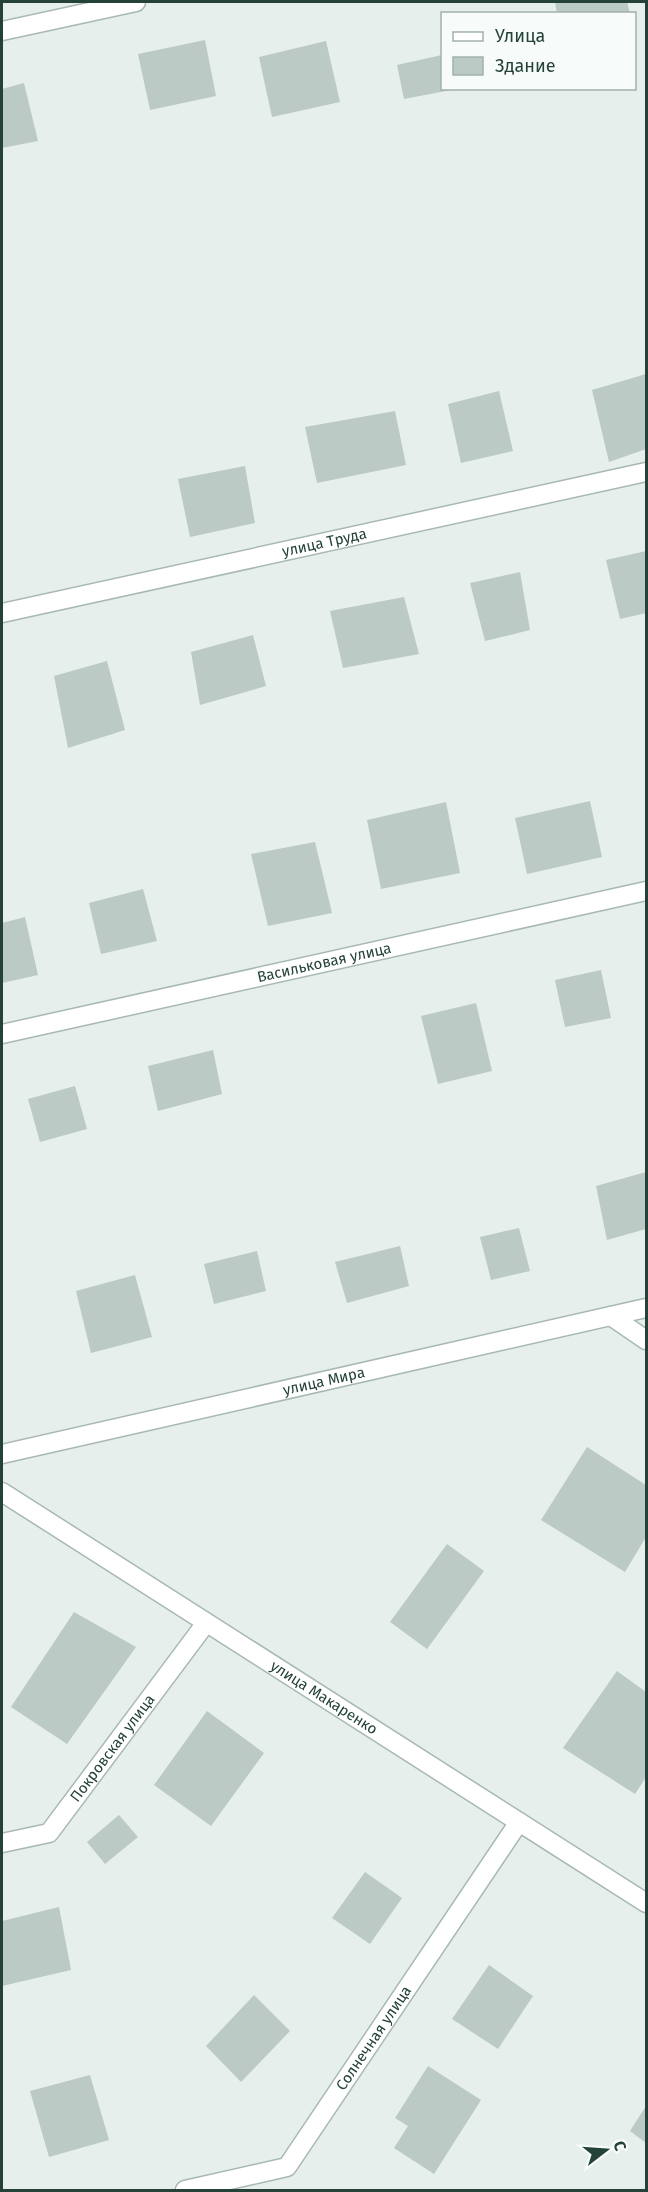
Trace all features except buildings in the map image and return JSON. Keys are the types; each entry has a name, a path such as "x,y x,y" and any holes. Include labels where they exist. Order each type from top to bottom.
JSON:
{"street":[{"path":"2,31 136,2"},
{"name":"улица Труда","path":"2,613 646,472"},
{"name":"Васильковая улица","path":"2,1034 646,891"},
{"name":"улица Мира","path":"2,1454 646,1308"},
{"path":"611,1316 646,1340"},
{"name":"улица Макаренко","path":"2,1492 646,1903"},
{"name":"Покровская улица","path":"2,1843 49,1833 206,1623"},
{"name":"Солнечная улица","path":"185,2190 287,2167 519,1822"}]}
